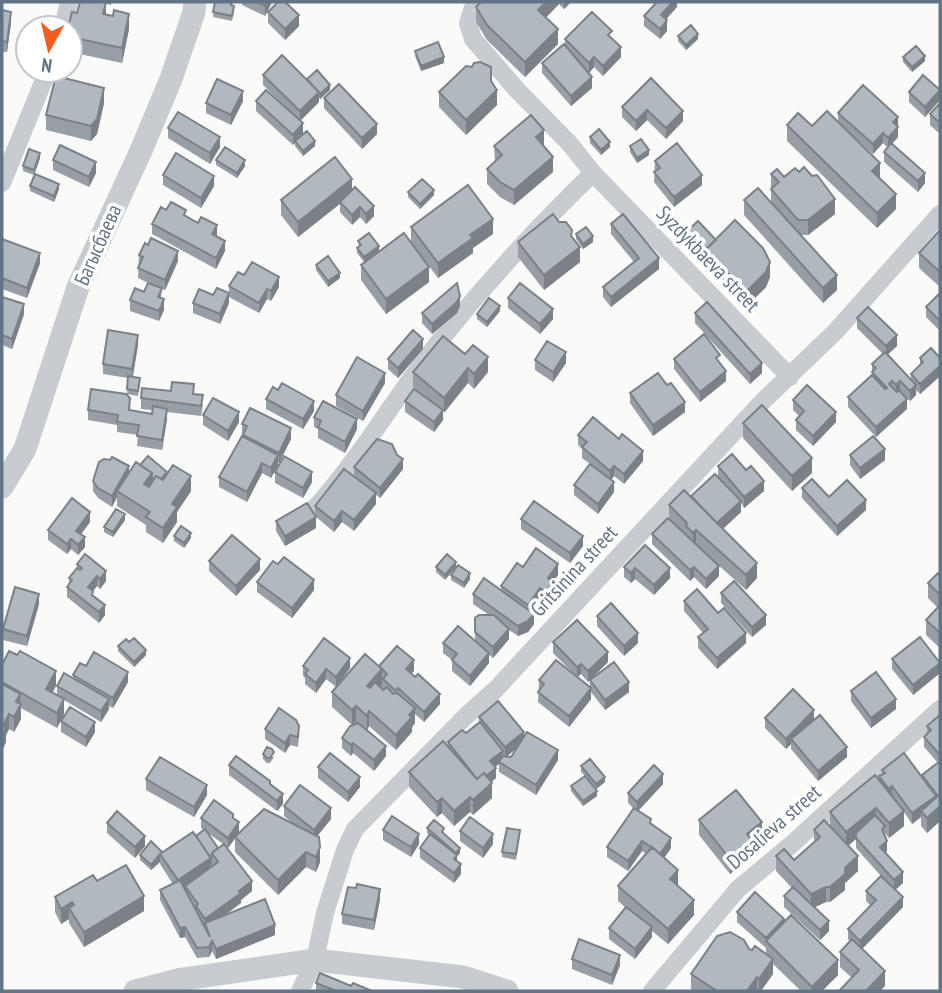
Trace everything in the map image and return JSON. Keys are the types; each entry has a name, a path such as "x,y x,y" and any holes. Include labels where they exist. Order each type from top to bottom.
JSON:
{"street":[{"name":"Багысбаева","path":"2,487 25,449 78,286 171,79 195,2"},
{"name":"Syzdykbaeva street","path":"475,2 468,23 473,39 517,90 570,144 593,173 790,377"},
{"path":"2,183 42,84"},
{"path":"314,509 350,468 441,339 520,246 593,173"},
{"name":"Gritsinina street","path":"300,991 315,960 325,913 345,850 355,829 496,689 762,402 835,332 940,214"},
{"name":"Dosalieva street","path":"652,991 737,889 792,844 940,709"},
{"path":"135,991 177,980 315,960 387,966 463,977 507,991"}],"building":[{"path":"80,2 106,2 103,14 113,16 114,10 129,14 122,48 84,40 84,14 72,14 77,13"},
{"path":"215,2 231,2 234,6 232,16 213,12"},
{"path":"278,2 285,2 299,15 285,29 268,12"},
{"path":"481,2 546,2 538,10 558,29 525,62 487,25 476,7"},
{"path":"657,2 673,2 661,15 667,20 660,29 644,16"},
{"path":"2,10 11,12 7,42 2,41"},
{"path":"592,12 612,31 608,35 621,47 603,66 594,57 589,63 565,39"},
{"path":"691,25 698,34 686,45 678,36"},
{"path":"438,42 444,57 421,66 415,51"},
{"path":"564,44 592,77 571,96 542,63"},
{"path":"916,46 925,56 912,67 903,57"},
{"path":"282,55 319,92 300,111 263,75"},
{"path":"480,62 491,67 491,81 497,90 466,120 439,92 466,66 472,67 474,63"},
{"path":"317,70 330,85 320,94 307,79"},
{"path":"923,75 940,90 925,107 909,92"},
{"path":"651,78 683,111 666,128 647,110 636,121 622,107"},
{"path":"217,79 243,91 231,115 206,103"},
{"path":"84,83 104,88 97,119 91,126 46,115 54,84"},
{"path":"339,84 377,124 362,138 324,98"},
{"path":"863,85 898,117 893,122 898,127 888,138 883,133 873,144 838,113"},
{"path":"266,90 303,123 293,135 256,101"},
{"path":"940,103 940,123 930,114"},
{"path":"827,111 880,163 872,171 896,194 877,213 787,125 798,113 812,126"},
{"path":"178,112 220,137 210,153 168,128"},
{"path":"531,115 544,130 536,137 553,157 514,190 500,182 487,169 502,155 494,146"},
{"path":"599,129 610,142 601,150 590,137"},
{"path":"307,131 315,141 303,151 295,141"},
{"path":"641,139 649,150 637,158 630,146"},
{"path":"677,143 702,175 674,197 654,172 660,168 655,161"},
{"path":"891,143 925,173 918,181 884,152"},
{"path":"60,145 96,162 89,177 53,160"},
{"path":"225,147 245,160 237,173 216,160"},
{"path":"29,149 40,153 34,170 23,166"},
{"path":"176,153 214,176 201,198 163,175"},
{"path":"335,157 352,179 298,222 281,200"},
{"path":"804,167 812,176 817,175 835,199 808,220 798,220 771,189 779,182 771,174 777,169 784,177 795,168 799,172"},
{"path":"35,174 59,184 54,196 30,186"},
{"path":"422,179 434,190 420,204 408,192"},
{"path":"468,185 493,219 470,235 473,238 438,263 411,227"},
{"path":"355,187 374,206 366,214 360,207 352,215 340,202"},
{"path":"758,188 837,275 823,288 744,200"},
{"path":"171,202 186,210 184,215 198,223 201,217 217,225 212,234 225,241 216,258 152,224 161,207 166,210"},
{"path":"553,214 559,222 566,222 572,230 571,236 580,247 544,275 518,242"},
{"path":"623,214 659,258 611,297 603,287 639,258 611,224"},
{"path":"735,220 763,248 770,262 766,272 746,292 705,250"},
{"path":"698,221 716,240 701,254 683,235"},
{"path":"586,227 593,236 583,244 576,234"},
{"path":"940,230 940,272 919,253"},
{"path":"369,233 379,246 364,257 357,248 361,245 358,241"},
{"path":"404,233 429,267 386,299 361,265"},
{"path":"151,238 178,251 165,280 138,268 143,257 139,255"},
{"path":"2,239 40,253 27,288 2,278"},
{"path":"328,256 340,273 328,281 316,265"},
{"path":"252,262 279,277 271,291 267,289 259,303 229,286 238,272 244,275"},
{"path":"148,283 162,288 158,297 164,299 159,311 130,300 135,288 144,292"},
{"path":"457,283 460,296 457,302 432,324 422,313"},
{"path":"520,283 553,309 540,324 508,298"},
{"path":"217,288 229,293 220,314 193,303 199,289 213,295"},
{"path":"940,293 940,321 926,307"},
{"path":"2,297 24,304 12,339 2,335"},
{"path":"489,298 500,306 487,322 477,314"},
{"path":"707,302 762,363 750,374 695,313"},
{"path":"868,307 897,335 886,346 857,318"},
{"path":"108,330 138,335 132,369 103,364"},
{"path":"413,330 423,339 398,368 388,359"},
{"path":"704,334 720,355 716,358 726,371 700,392 674,359"},
{"path":"443,336 465,354 473,345 488,357 474,374 468,368 444,398 413,372"},
{"path":"547,341 566,352 553,372 535,360"},
{"path":"931,348 940,358 940,368 920,384 911,374 923,362 920,358"},
{"path":"885,352 916,385 910,391 900,381 896,385 892,381 889,384 907,399 876,427 848,397 872,375 887,388 872,372 876,368 872,364"},
{"path":"357,357 385,373 363,411 336,395"},
{"path":"658,373 667,385 671,383 685,402 653,425 630,393"},
{"path":"128,376 140,378 138,391 127,389"},
{"path":"172,382 194,384 193,394 203,395 201,406 141,398 142,388 171,391"},
{"path":"282,383 314,401 303,419 266,399 273,387 278,390"},
{"path":"807,385 836,412 813,436 796,420 804,411 793,400"},
{"path":"91,389 126,394 130,398 129,410 152,414 153,406 167,409 162,440 137,436 139,425 117,422 118,415 88,410"},
{"path":"414,389 443,410 434,422 405,401"},
{"path":"213,398 239,412 228,431 203,415"},
{"path":"323,401 357,419 345,442 318,427 321,421 314,417"},
{"path":"762,405 812,458 792,476 743,423"},
{"path":"250,408 291,428 279,453 243,435 247,426 242,424"},
{"path":"593,417 619,439 622,434 643,451 624,474 614,466 610,471 582,447 587,442 578,435"},
{"path":"242,436 278,455 271,468 262,463 247,492 219,477"},
{"path":"873,436 885,449 860,468 850,455"},
{"path":"377,439 392,444 397,455 403,459 380,488 354,467"},
{"path":"732,454 746,470 751,466 764,481 744,497 718,466"},
{"path":"148,456 167,472 161,479 156,476 153,480 152,473 140,465"},
{"path":"284,456 312,472 303,488 275,472"},
{"path":"112,457 129,466 112,496 98,488 93,481 99,462"},
{"path":"136,462 152,473 144,484 149,487 156,476 163,480 173,465 191,476 172,504 177,507 163,528 146,517 150,512 117,491"},
{"path":"590,464 614,482 598,504 574,485"},
{"path":"344,469 376,493 354,520 342,511 334,521 315,506"},
{"path":"715,474 741,501 717,523 691,496"},
{"path":"812,479 829,497 847,480 866,500 837,526 802,488"},
{"path":"684,490 757,563 746,575 696,530 693,533 669,505"},
{"path":"72,498 90,512 76,531 85,537 78,545 71,539 67,544 48,530"},
{"path":"534,501 583,536 570,553 521,519"},
{"path":"307,503 316,517 285,536 276,521"},
{"path":"116,509 125,514 113,532 104,527"},
{"path":"668,518 719,566 706,579 694,567 690,570 652,534"},
{"path":"181,526 191,533 184,543 174,536"},
{"path":"232,535 260,559 236,586 209,561"},
{"path":"645,545 670,568 654,585 635,568 631,573 624,567"},
{"path":"536,548 558,564 548,578 553,582 546,592 540,588 528,605 501,586 517,563 523,567"},
{"path":"85,554 106,571 100,579 97,576 88,587 93,591 92,595 105,605 99,612 67,587 72,580 69,578 77,568 82,568 77,564"},
{"path":"447,554 456,562 445,575 436,567"},
{"path":"284,557 314,580 292,608 257,582 273,561 278,564"},
{"path":"458,565 470,573 464,583 451,575"},
{"path":"938,573 940,576 940,595 928,583"},
{"path":"484,578 534,614 518,626 473,594"},
{"path":"734,581 766,615 752,627 721,593"},
{"path":"15,587 39,594 27,636 3,629"},
{"path":"697,589 718,613 724,608 746,633 717,658 698,637 708,629 684,601"},
{"path":"611,603 638,633 624,646 597,616"},
{"path":"940,605 940,633 926,620"},
{"path":"479,615 494,615 509,629 493,647 475,632 475,618"},
{"path":"577,620 608,652 588,671 581,664 577,667 553,642"},
{"path":"458,626 489,653 470,676 452,660 457,654 443,643"},
{"path":"920,637 940,663 913,685 892,659"},
{"path":"134,638 146,650 134,662 118,646 126,639 129,642"},
{"path":"324,638 350,658 336,677 326,669 316,683 305,674 308,670 303,666"},
{"path":"397,646 414,660 406,669 415,677 418,674 440,694 424,712 398,688 396,691 383,679 387,674 379,666"},
{"path":"9,651 17,655 20,651 56,671 46,689 64,699 57,713 2,682 2,665"},
{"path":"94,652 128,672 113,698 73,675 80,663 86,666"},
{"path":"365,654 382,669 367,686 370,688 375,682 383,690 387,687 415,708 409,715 412,717 396,735 369,711 367,716 356,706 352,710 332,692"},
{"path":"556,660 591,688 569,716 538,692 544,684 539,680"},
{"path":"614,662 629,682 605,700 590,680"},
{"path":"876,672 896,699 871,718 851,691"},
{"path":"64,673 109,699 101,711 57,686"},
{"path":"2,684 20,694 16,702 21,704 14,717 9,714 2,736"},
{"path":"793,689 814,710 786,739 765,718"},
{"path":"498,701 524,732 505,747 479,717"},
{"path":"70,707 95,722 86,737 61,721"},
{"path":"279,708 296,720 299,726 298,737 290,735 285,743 265,729"},
{"path":"820,715 847,747 818,771 791,739"},
{"path":"940,715 940,755 924,737 931,730 927,726"},
{"path":"480,722 503,751 490,761 496,768 477,779 448,742 462,730 466,733"},
{"path":"358,723 386,746 374,760 353,743 351,745 342,738 350,726"},
{"path":"527,732 558,750 536,785 499,762 503,756 511,757"},
{"path":"443,741 477,779 484,773 492,783 473,800 470,797 454,811 442,798 437,802 409,772"},
{"path":"267,747 274,752 270,758 263,754"},
{"path":"330,753 360,777 348,792 318,767"},
{"path":"904,753 936,796 912,813 892,786 889,789 879,776 885,773 882,770"},
{"path":"236,756 283,794 277,801 229,765"},
{"path":"160,757 207,785 194,807 146,779"},
{"path":"590,759 605,777 596,784 581,766"},
{"path":"940,761 940,794 938,796 922,775"},
{"path":"654,765 663,774 637,802 628,793"},
{"path":"875,775 904,811 889,823 876,808 846,832 830,812"},
{"path":"585,776 597,791 583,801 571,786"},
{"path":"300,785 331,808 314,830 284,806"},
{"path":"736,790 762,822 747,834 752,841 730,859 699,820"},
{"path":"940,794 940,806 927,818 921,811"},
{"path":"214,800 239,822 228,838 201,818"},
{"path":"634,808 651,819 650,823 671,838 660,854 642,841 628,861 607,847"},
{"path":"264,809 319,837 320,847 316,857 306,852 278,880 235,837"},
{"path":"117,811 145,836 135,847 107,823"},
{"path":"875,815 885,826 882,829 887,841 880,847 903,872 894,880 856,838 856,833"},
{"path":"392,816 419,834 411,847 383,830"},
{"path":"470,817 493,834 483,848 460,831"},
{"path":"434,820 444,828 442,832 460,848 456,853 427,828"},
{"path":"824,820 858,856 845,868 845,874 830,887 811,894 776,856 784,849 794,860 820,837 814,830"},
{"path":"507,828 520,830 516,854 502,852"},
{"path":"205,829 218,848 210,857 196,836"},
{"path":"193,832 211,858 178,880 160,854"},
{"path":"430,834 457,855 454,859 461,864 454,873 420,848"},
{"path":"151,841 162,852 151,865 140,855"},
{"path":"224,844 252,881 239,891 241,893 205,919 185,886 218,862 212,853"},
{"path":"652,847 678,870 670,879 694,900 668,929 618,886"},
{"path":"126,865 144,896 84,932 69,908 74,905 72,902 61,909 55,897 93,875 97,881"},
{"path":"881,876 903,897 860,941 848,929 876,900 866,891"},
{"path":"180,880 210,937 205,923 265,899 275,925 216,949 212,941 209,947 197,948 185,927 180,928 160,890"},
{"path":"357,884 380,889 374,920 342,914 348,887 356,888"},
{"path":"793,887 829,921 820,930 784,896"},
{"path":"755,892 784,919 766,938 737,912"},
{"path":"626,907 652,927 635,949 609,928"},
{"path":"791,915 838,960 812,987 766,941"},
{"path":"730,932 744,940 749,949 752,950 755,946 773,959 747,991 717,991 691,974 717,936"},
{"path":"579,939 620,955 612,975 572,959"},
{"path":"852,939 885,971 866,991 839,991 859,970 840,952"},
{"path":"320,973 351,986 353,983 372,991 336,991 316,983"}]}
